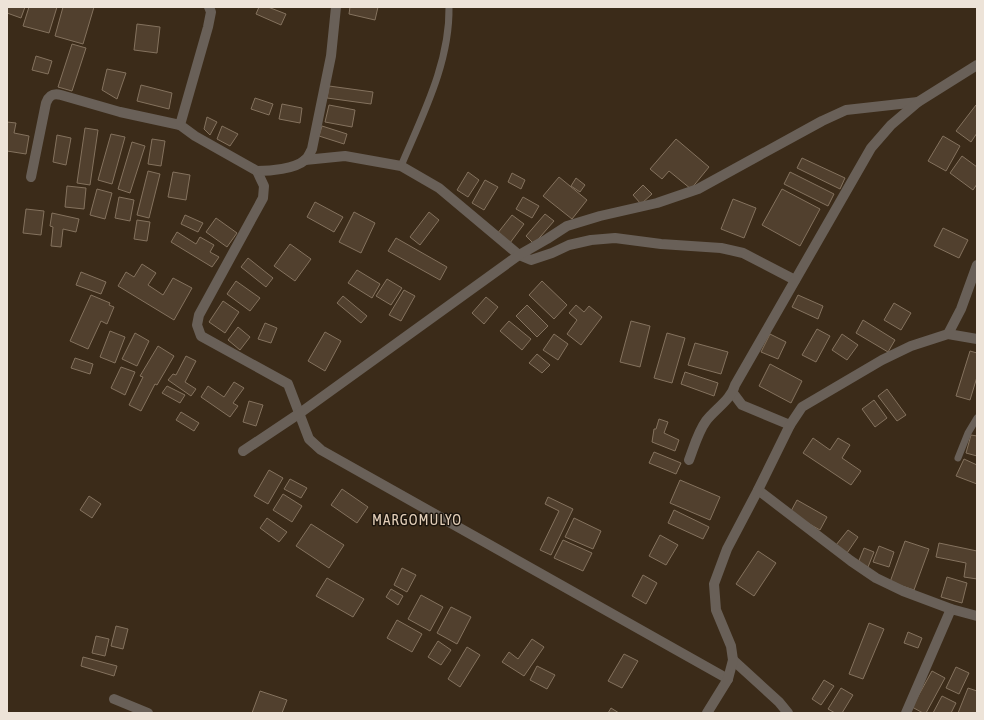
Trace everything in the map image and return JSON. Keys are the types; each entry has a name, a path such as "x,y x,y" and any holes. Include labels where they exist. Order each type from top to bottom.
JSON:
{"street":[{"path":"305,160 312,149 314,142 331,56 336,7"},
{"path":"180,125 208,27 211,9"},
{"path":"689,460 702,427 733,393 736,385 795,280 871,148 891,125 918,102 977,65"},
{"path":"31,177 46,104 50,96 54,94 120,112 180,125 195,136 257,171 272,171 294,166 305,160 345,156 401,166 439,188 519,255 531,260 540,258 569,245 591,240 615,238 661,244 721,248 743,253 795,280"},
{"path":"243,451 300,413 519,255 548,239 567,226 600,216 657,203 698,189 822,121 846,110 918,102"},
{"path":"257,171 264,186 263,198 199,315 197,325 201,336 288,384 309,439 321,450 728,679"},
{"path":"948,334 961,309 977,265"},
{"path":"707,713 728,679 733,660 731,646 716,610 714,584 727,549 790,425 802,407 882,360 911,346 948,334 977,339"},
{"path":"733,393 742,405 790,425"},
{"path":"758,490 851,562 876,578 951,609 977,616"},
{"path":"906,713 951,609"},
{"path":"733,660 779,702 788,713"},
{"path":"114,699 148,713"}],"lane":[{"path":"401,166 432,92 444,51 449,7"},
{"path":"958,458 968,433 977,418"}],"building":[{"path":"7,7 25,7 21,18 7,13"},
{"path":"29,7 57,7 49,33 23,26"},
{"path":"63,7 94,7 83,44 55,36"},
{"path":"259,7 268,7 286,14 281,25 256,14"},
{"path":"350,7 378,7 375,20 349,14"},
{"path":"137,24 160,27 157,53 134,50"},
{"path":"72,44 86,48 72,91 58,87"},
{"path":"36,56 52,61 48,74 32,70"},
{"path":"107,69 126,73 117,99 102,90"},
{"path":"141,85 172,93 169,109 137,101"},
{"path":"329,86 373,92 371,104 327,98"},
{"path":"255,98 273,104 269,115 251,109"},
{"path":"282,104 302,108 300,123 279,119"},
{"path":"329,105 355,110 352,127 325,122"},
{"path":"976,105 977,133 971,142 956,131"},
{"path":"207,117 217,122 210,135 204,129"},
{"path":"7,122 16,123 14,133 29,136 26,154 7,151"},
{"path":"222,126 238,134 230,146 217,139"},
{"path":"322,126 347,134 344,144 319,136"},
{"path":"85,128 98,130 90,185 77,183"},
{"path":"111,134 125,137 112,184 98,180"},
{"path":"57,135 71,138 66,165 53,162"},
{"path":"943,136 960,146 946,171 928,161"},
{"path":"152,139 165,141 161,166 148,164"},
{"path":"676,139 709,167 691,189 669,171 662,179 650,169"},
{"path":"132,142 145,146 130,193 118,189"},
{"path":"962,156 977,167 977,184 973,190 950,173"},
{"path":"802,158 845,178 840,189 797,168"},
{"path":"148,171 160,174 149,218 137,215"},
{"path":"173,172 190,175 186,200 168,197"},
{"path":"468,172 479,180 468,197 457,190"},
{"path":"790,172 834,194 828,206 784,184"},
{"path":"512,173 525,180 521,189 508,182"},
{"path":"559,177 587,200 572,219 543,196"},
{"path":"576,178 585,185 580,192 571,186"},
{"path":"485,180 498,187 484,210 472,203"},
{"path":"643,185 652,194 641,204 633,195"},
{"path":"67,186 86,188 84,209 65,207"},
{"path":"97,189 112,193 105,219 90,215"},
{"path":"782,189 820,209 800,246 762,225"},
{"path":"119,197 134,200 130,221 115,218"},
{"path":"523,197 539,206 532,218 516,209"},
{"path":"733,199 756,208 744,238 721,229"},
{"path":"315,202 343,217 334,232 307,217"},
{"path":"26,209 44,211 41,235 23,233"},
{"path":"354,212 375,223 361,253 339,242"},
{"path":"429,212 439,220 420,245 410,237"},
{"path":"52,213 79,219 76,232 63,229 61,247 51,246 53,227 50,226"},
{"path":"545,214 554,221 534,244 526,236"},
{"path":"185,215 203,223 198,232 181,224"},
{"path":"512,215 524,224 510,243 497,234"},
{"path":"216,218 237,233 227,247 206,232"},
{"path":"137,220 150,222 147,241 134,239"},
{"path":"943,228 968,240 959,258 934,246"},
{"path":"177,232 196,244 200,237 214,245 210,252 219,257 212,267 171,242"},
{"path":"396,238 447,267 440,280 388,251"},
{"path":"290,244 311,259 295,281 274,266"},
{"path":"248,258 273,278 266,287 241,267"},
{"path":"142,264 156,273 148,285 163,295 173,278 192,288 174,320 118,286 126,272 134,277"},
{"path":"357,270 380,284 372,298 348,283"},
{"path":"81,272 106,282 101,294 76,285"},
{"path":"387,279 402,288 391,305 376,296"},
{"path":"236,281 260,298 250,311 227,294"},
{"path":"542,281 567,305 554,319 529,295"},
{"path":"404,290 415,296 401,321 389,315"},
{"path":"91,295 110,303 109,305 114,307 107,324 101,321 88,349 70,341"},
{"path":"798,295 823,306 818,319 792,307"},
{"path":"343,296 367,316 361,323 337,303"},
{"path":"486,297 498,307 484,324 472,313"},
{"path":"223,301 239,312 225,333 209,322"},
{"path":"894,303 911,313 901,330 884,320"},
{"path":"527,305 548,326 537,337 516,316"},
{"path":"576,305 584,312 589,306 602,317 581,345 567,334 577,320 569,313"},
{"path":"863,320 895,340 888,352 856,333"},
{"path":"509,321 531,339 522,350 500,331"},
{"path":"631,321 650,326 640,367 620,362"},
{"path":"265,323 277,328 271,343 258,339"},
{"path":"238,327 250,337 240,350 228,340"},
{"path":"817,329 830,336 816,362 802,355"},
{"path":"110,331 125,337 115,363 100,357"},
{"path":"325,332 341,341 325,371 308,361"},
{"path":"135,333 149,341 137,366 122,359"},
{"path":"667,333 685,338 672,383 654,378"},
{"path":"554,334 568,344 558,360 543,350"},
{"path":"770,334 786,342 778,359 761,352"},
{"path":"842,334 858,345 847,360 832,350"},
{"path":"695,343 728,352 721,374 688,365"},
{"path":"158,346 174,356 157,385 155,384 141,411 129,405 143,377 140,376"},
{"path":"970,351 977,353 977,377 970,400 956,396"},
{"path":"537,354 550,365 542,373 529,363"},
{"path":"186,356 196,361 185,382 196,389 191,396 168,380 173,374 176,375"},
{"path":"75,358 93,364 90,374 71,368"},
{"path":"770,364 802,381 791,403 759,386"},
{"path":"121,367 135,372 125,395 111,388"},
{"path":"685,372 718,383 714,396 681,384"},
{"path":"234,382 244,388 233,403 238,406 230,417 201,397 208,386 224,397"},
{"path":"167,386 185,395 180,403 162,393"},
{"path":"887,389 906,415 897,421 878,396"},
{"path":"874,400 887,418 875,427 862,409"},
{"path":"249,401 263,405 256,426 243,422"},
{"path":"181,412 199,423 194,431 176,420"},
{"path":"659,419 668,422 664,433 679,440 675,451 652,442 654,429 656,429"},
{"path":"971,435 977,436 977,456 966,453"},
{"path":"813,438 830,450 838,438 850,445 842,458 861,471 851,485 803,453"},
{"path":"654,452 681,463 676,474 649,463"},
{"path":"964,459 977,465 977,484 956,476"},
{"path":"269,470 283,478 268,504 254,496"},
{"path":"290,479 307,488 301,498 284,489"},
{"path":"680,480 720,497 710,520 670,503"},
{"path":"342,489 368,507 357,523 331,505"},
{"path":"283,494 302,506 292,522 273,510"},
{"path":"89,496 101,504 92,518 80,510"},
{"path":"548,497 573,509 551,555 540,550 559,511 545,504"},
{"path":"797,500 827,517 820,530 790,513"},
{"path":"674,510 709,527 703,539 668,523"},
{"path":"267,518 287,532 279,542 260,528"},
{"path":"574,518 601,531 593,549 565,537"},
{"path":"311,524 344,545 329,568 296,546"},
{"path":"848,530 858,537 847,553 836,545"},
{"path":"660,535 678,545 666,565 649,556"},
{"path":"563,540 592,553 583,571 554,558"},
{"path":"905,541 929,549 914,590 890,582"},
{"path":"939,543 977,551 977,579 964,577 966,563 936,557"},
{"path":"879,546 894,552 889,567 873,562"},
{"path":"864,548 874,552 868,567 858,563"},
{"path":"758,551 776,563 754,596 736,584"},
{"path":"402,568 416,575 407,592 394,585"},
{"path":"643,575 657,583 646,604 632,596"},
{"path":"947,577 967,583 962,603 941,597"},
{"path":"327,578 364,599 353,617 316,596"},
{"path":"391,589 403,596 398,605 386,597"},
{"path":"421,595 443,607 430,631 408,619"},
{"path":"451,607 471,617 457,644 437,633"},
{"path":"397,620 422,634 412,652 387,638"},
{"path":"869,623 884,629 863,679 849,674"},
{"path":"116,626 128,629 123,649 111,646"},
{"path":"908,632 922,638 918,648 904,643"},
{"path":"96,636 109,639 105,656 92,653"},
{"path":"532,639 544,647 524,676 502,662 509,652 518,659"},
{"path":"438,641 451,650 441,665 428,657"},
{"path":"467,647 480,655 460,687 448,679"},
{"path":"624,654 638,661 622,688 608,681"},
{"path":"83,657 117,666 114,676 81,666"},
{"path":"537,666 555,675 547,689 530,680"},
{"path":"956,667 969,673 959,694 946,688"},
{"path":"932,671 945,678 926,713 923,713 912,707"},
{"path":"824,680 834,686 821,705 812,699"},
{"path":"841,688 853,695 842,713 835,713 828,709"},
{"path":"968,688 977,691 977,713 958,713"},
{"path":"260,691 287,700 282,713 252,713"},
{"path":"942,696 956,703 951,713 933,713"},
{"path":"611,708 619,713 608,713"}],"district":[{"name":"MARGOMULYO","path":"417,520"}]}
